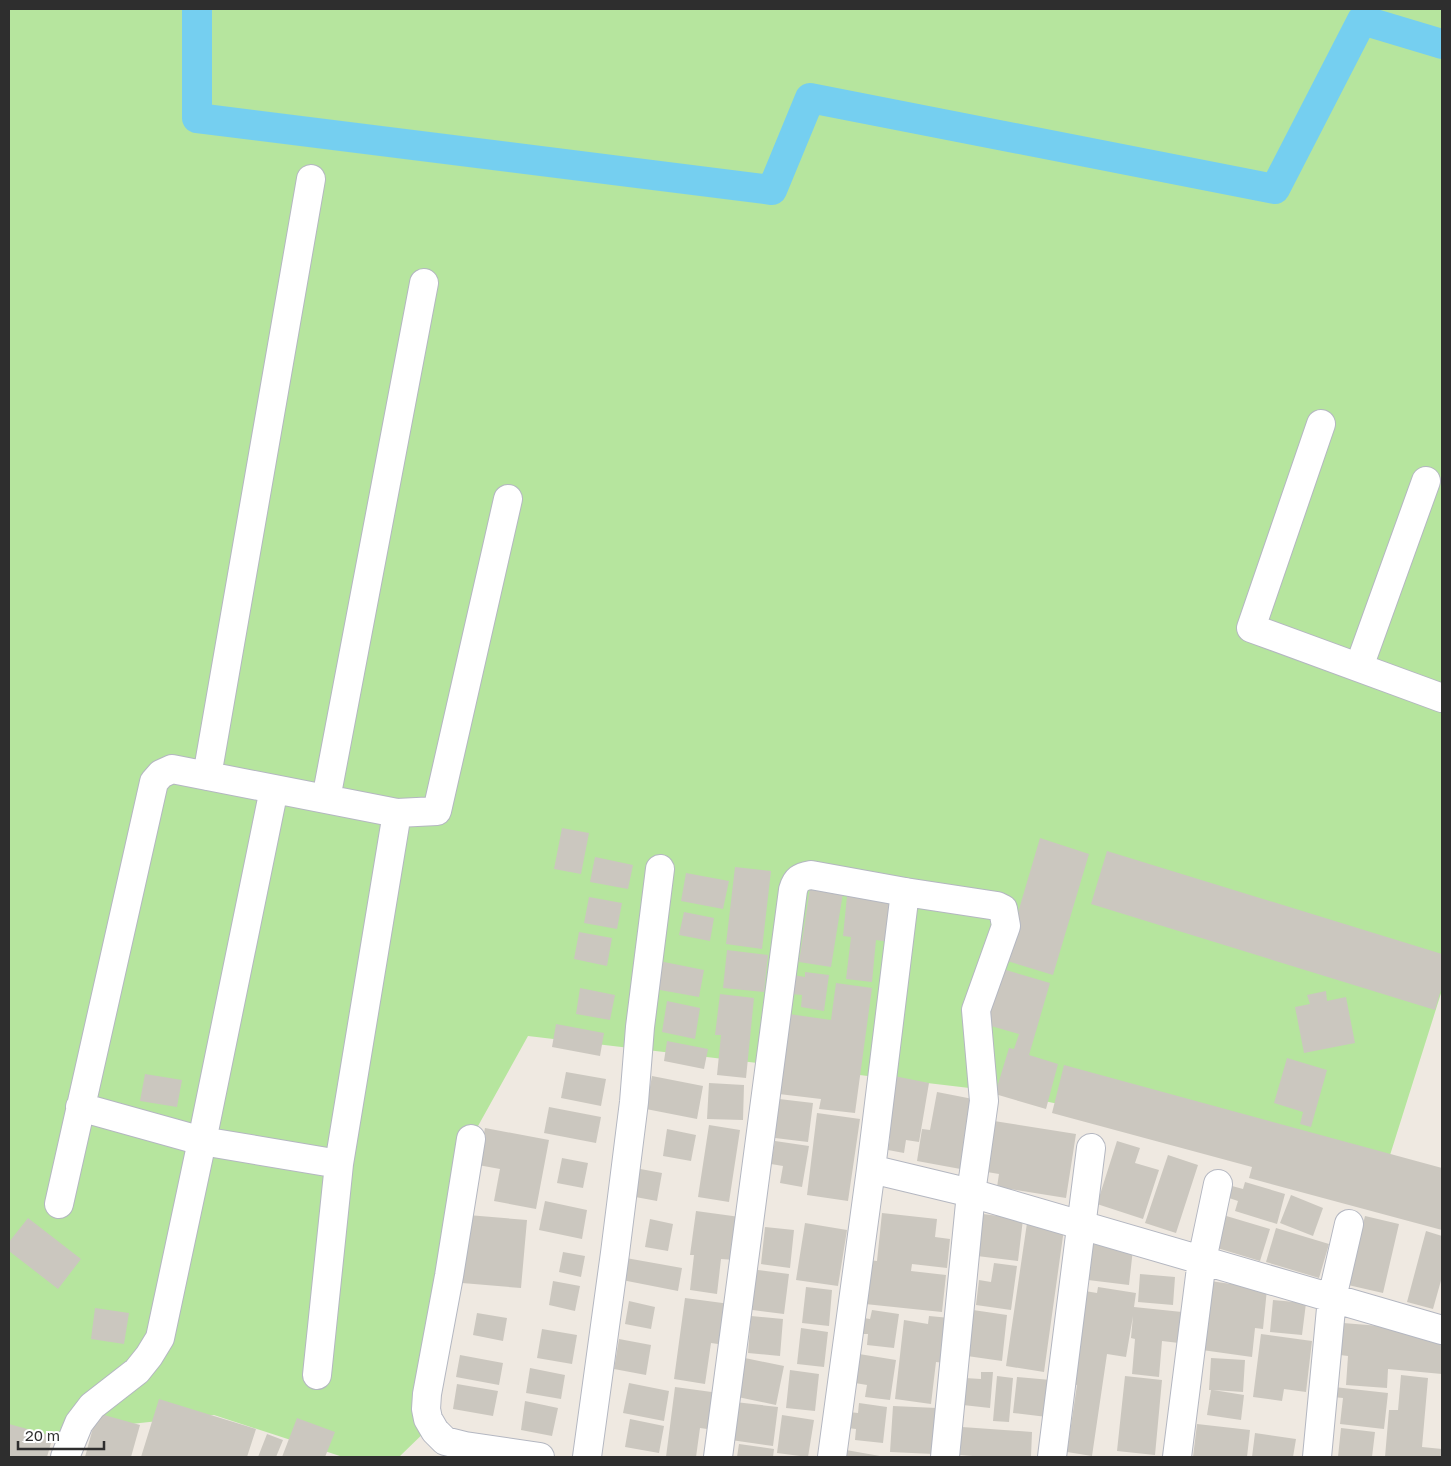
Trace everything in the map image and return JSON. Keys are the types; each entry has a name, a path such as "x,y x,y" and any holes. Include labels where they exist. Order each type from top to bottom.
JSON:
{"street":[{"path":"207,776 311,179"},
{"path":"326,799 424,283"},
{"path":"1321,424 1251,628 1442,698"},
{"path":"1360,667 1426,481"},
{"path":"59,1204 154,782 161,774 172,769 397,813 437,811 508,499"},
{"path":"65,1457 79,1422 92,1406 137,1371 160,1338 274,789"},
{"path":"318,1375 339,1164 397,813"},
{"path":"587,1457 634,1102 640,1027 660,869"},
{"path":"718,1457 790,909 796,881 802,876 811,875 997,906 1003,909 1006,926 976,1010 984,1102 971,1193 944,1457"},
{"path":"832,1457 871,1168 905,892"},
{"path":"80,1107 202,1140 339,1164"},
{"path":"470,1139 426,1409 428,1418 435,1431 445,1441 540,1457"},
{"path":"1052,1457 1091,1148"},
{"path":"871,1168 971,1193 1442,1330"},
{"path":"1176,1457 1202,1260 1218,1184"},
{"path":"1317,1457 1332,1298 1349,1224"}],"green space":[{"path":"9,9 1442,9 1442,990 1385,1171 995,1091 528,1036 463,1153 433,1424 399,1457 343,1457 214,1415 57,1432 9,1452"}],"building":[{"path":"562,828 589,833 581,874 554,869"},
{"path":"1040,838 1089,854 1053,975 1004,960"},
{"path":"1107,851 1442,954 1442,986 1435,1010 1091,904"},
{"path":"595,857 633,865 628,889 590,882"},
{"path":"735,867 771,871 762,949 726,944"},
{"path":"686,873 729,881 723,909 681,901"},
{"path":"810,888 843,893 831,967 799,962"},
{"path":"847,896 894,901 890,942 876,940 872,982 846,979 851,937 843,936"},
{"path":"589,897 622,903 617,929 584,923"},
{"path":"684,912 714,918 710,941 679,935"},
{"path":"579,932 612,938 607,966 574,959"},
{"path":"727,950 768,955 764,992 723,988"},
{"path":"654,960 704,970 699,997 649,988"},
{"path":"999,968 1050,983 1029,1055 1058,1064 1046,1109 995,1094 1009,1048 1014,1049 1019,1034 984,1024"},
{"path":"805,972 829,975 824,1011 801,1007 802,995 791,994 793,975 805,977"},
{"path":"836,983 872,988 855,1113 819,1109 821,1099 779,1094 789,1014 831,1020"},
{"path":"580,988 615,995 610,1020 576,1014"},
{"path":"1326,991 1327,1001 1346,997 1355,1043 1304,1053 1295,1007 1310,1004 1307,995"},
{"path":"720,994 754,998 746,1078 717,1075 721,1035 715,1035"},
{"path":"667,1001 700,1008 695,1039 662,1032"},
{"path":"556,1024 604,1033 600,1056 552,1047"},
{"path":"667,1041 708,1049 704,1069 664,1061"},
{"path":"1287,1058 1327,1070 1311,1127 1300,1124 1303,1112 1274,1103"},
{"path":"1064,1065 1442,1168 1442,1230 1249,1178 1252,1167 1052,1113"},
{"path":"566,1072 606,1079 601,1106 561,1098"},
{"path":"145,1074 182,1080 177,1107 140,1101"},
{"path":"652,1076 703,1086 697,1119 646,1109"},
{"path":"894,1076 929,1083 919,1142 906,1140 904,1153 888,1150 890,1138 883,1137"},
{"path":"709,1083 744,1085 743,1120 707,1119"},
{"path":"937,1092 978,1100 966,1170 917,1161 922,1129 930,1130"},
{"path":"779,1099 813,1103 808,1142 775,1138"},
{"path":"549,1107 601,1117 596,1143 544,1133"},
{"path":"817,1113 860,1119 848,1201 807,1195"},
{"path":"994,1121 1076,1134 1066,1198 997,1187 999,1174 987,1172"},
{"path":"709,1125 740,1130 729,1202 698,1197"},
{"path":"485,1128 549,1140 536,1209 494,1201 500,1169 478,1165"},
{"path":"667,1129 696,1135 691,1161 663,1156"},
{"path":"775,1141 809,1146 802,1187 780,1183 783,1166 771,1164"},
{"path":"1117,1141 1140,1148 1135,1163 1159,1170 1143,1219 1097,1204"},
{"path":"1168,1155 1198,1165 1176,1233 1145,1223"},
{"path":"562,1158 588,1163 583,1188 557,1183"},
{"path":"635,1168 662,1173 657,1201 630,1196"},
{"path":"1245,1182 1285,1194 1277,1224 1235,1211 1238,1201 1229,1198 1232,1186 1243,1189"},
{"path":"1291,1195 1323,1208 1313,1236 1280,1223"},
{"path":"545,1201 587,1210 582,1239 539,1230"},
{"path":"696,1211 740,1217 735,1260 721,1259 717,1294 690,1290 694,1255 690,1255"},
{"path":"882,1213 937,1219 935,1237 950,1239 947,1268 912,1264 911,1271 946,1275 942,1312 865,1304 869,1260 877,1261"},
{"path":"983,1214 1023,1219 1018,1261 977,1256"},
{"path":"468,1215 527,1220 521,1288 462,1283"},
{"path":"1223,1215 1270,1229 1260,1261 1214,1247"},
{"path":"1365,1216 1399,1224 1383,1293 1348,1285"},
{"path":"28,1218 81,1259 58,1289 9,1251 9,1242"},
{"path":"650,1219 673,1224 668,1251 645,1247"},
{"path":"805,1223 847,1230 838,1286 796,1280"},
{"path":"1027,1223 1064,1229 1044,1372 1006,1366"},
{"path":"765,1227 794,1230 790,1268 761,1264"},
{"path":"1276,1228 1329,1244 1319,1278 1266,1262"},
{"path":"1426,1231 1442,1236 1442,1277 1433,1309 1407,1302"},
{"path":"1093,1244 1133,1249 1129,1285 1088,1280"},
{"path":"563,1252 585,1256 581,1277 559,1272"},
{"path":"626,1258 682,1268 678,1291 622,1280"},
{"path":"994,1263 1017,1266 1011,1310 976,1305 979,1280 991,1282"},
{"path":"750,1269 789,1274 784,1314 745,1309"},
{"path":"1140,1274 1175,1277 1173,1305 1138,1302"},
{"path":"553,1281 580,1286 575,1311 549,1305"},
{"path":"1210,1281 1267,1289 1263,1329 1255,1328 1252,1357 1202,1350"},
{"path":"806,1287 832,1290 829,1326 802,1323"},
{"path":"1098,1287 1136,1293 1134,1307 1182,1312 1179,1343 1162,1341 1159,1377 1132,1374 1135,1339 1131,1338 1133,1316 1126,1357 1107,1354 1092,1456 1067,1452 1077,1385 1072,1384 1085,1291 1097,1293"},
{"path":"685,1298 730,1304 725,1345 711,1343 705,1384 674,1379"},
{"path":"1273,1300 1306,1303 1302,1335 1270,1332"},
{"path":"629,1301 655,1307 651,1329 625,1324"},
{"path":"95,1308 129,1313 124,1344 91,1339"},
{"path":"872,1310 899,1314 894,1348 867,1345 868,1334 862,1334 864,1318 870,1319"},
{"path":"973,1310 1007,1315 1002,1361 967,1356"},
{"path":"477,1313 507,1318 503,1341 473,1335"},
{"path":"751,1316 783,1319 780,1356 748,1353"},
{"path":"929,1316 950,1318 945,1363 936,1362 931,1404 895,1399 904,1320 928,1324"},
{"path":"1343,1323 1442,1331 1442,1374 1388,1369 1387,1388 1346,1385 1348,1356 1340,1355"},
{"path":"801,1328 828,1332 824,1367 797,1364"},
{"path":"542,1329 577,1335 572,1364 537,1358"},
{"path":"1261,1334 1312,1341 1306,1392 1284,1389 1282,1401 1253,1397"},
{"path":"619,1339 651,1345 646,1375 614,1369"},
{"path":"859,1354 896,1360 890,1400 865,1397 867,1385 855,1383"},
{"path":"460,1355 503,1363 499,1385 456,1377"},
{"path":"740,1357 784,1366 776,1405 733,1396"},
{"path":"1211,1358 1245,1360 1243,1392 1213,1390 1244,1395 1241,1420 1207,1415 1211,1390 1209,1390"},
{"path":"530,1368 565,1375 561,1399 526,1393"},
{"path":"790,1370 819,1374 815,1411 786,1408"},
{"path":"981,1372 993,1372 990,1408 963,1405 965,1378 981,1379"},
{"path":"1401,1375 1428,1378 1422,1447 1442,1449 1441,1457 1385,1457 1389,1410 1398,1410"},
{"path":"997,1376 1013,1378 1009,1422 993,1421"},
{"path":"1125,1376 1162,1380 1155,1455 1117,1451"},
{"path":"1017,1377 1051,1380 1047,1417 1013,1413"},
{"path":"629,1383 669,1391 664,1421 623,1413"},
{"path":"457,1384 498,1391 493,1416 453,1409"},
{"path":"675,1387 719,1393 714,1430 700,1428 696,1457 666,1457"},
{"path":"1334,1387 1388,1393 1384,1429 1340,1424 1343,1398 1333,1397"},
{"path":"159,1399 256,1429 247,1457 141,1457"},
{"path":"525,1401 558,1408 552,1436 521,1430"},
{"path":"735,1402 778,1407 773,1446 731,1440"},
{"path":"859,1403 887,1407 883,1443 855,1440 856,1429 847,1428 849,1412 858,1413"},
{"path":"893,1406 937,1408 934,1454 890,1452"},
{"path":"97,1413 140,1425 131,1457 85,1457"},
{"path":"782,1415 814,1420 808,1457 777,1453"},
{"path":"297,1418 335,1432 325,1457 282,1457"},
{"path":"630,1419 664,1426 659,1453 625,1447"},
{"path":"9,1424 53,1436 47,1457 9,1457"},
{"path":"1197,1424 1250,1430 1247,1457 1193,1457"},
{"path":"962,1427 1032,1432 1031,1457 960,1455"},
{"path":"1341,1428 1375,1432 1372,1457 1338,1457"},
{"path":"1255,1433 1296,1439 1293,1457 1252,1457"},
{"path":"267,1434 283,1440 276,1457 258,1457"},
{"path":"739,1444 774,1449 773,1457 737,1457"},
{"path":"846,1450 880,1456 880,1457 845,1457"}],"waterway":[{"path":"197,9 197,118 772,190 810,98 1275,189 1362,20 1442,44"}]}
